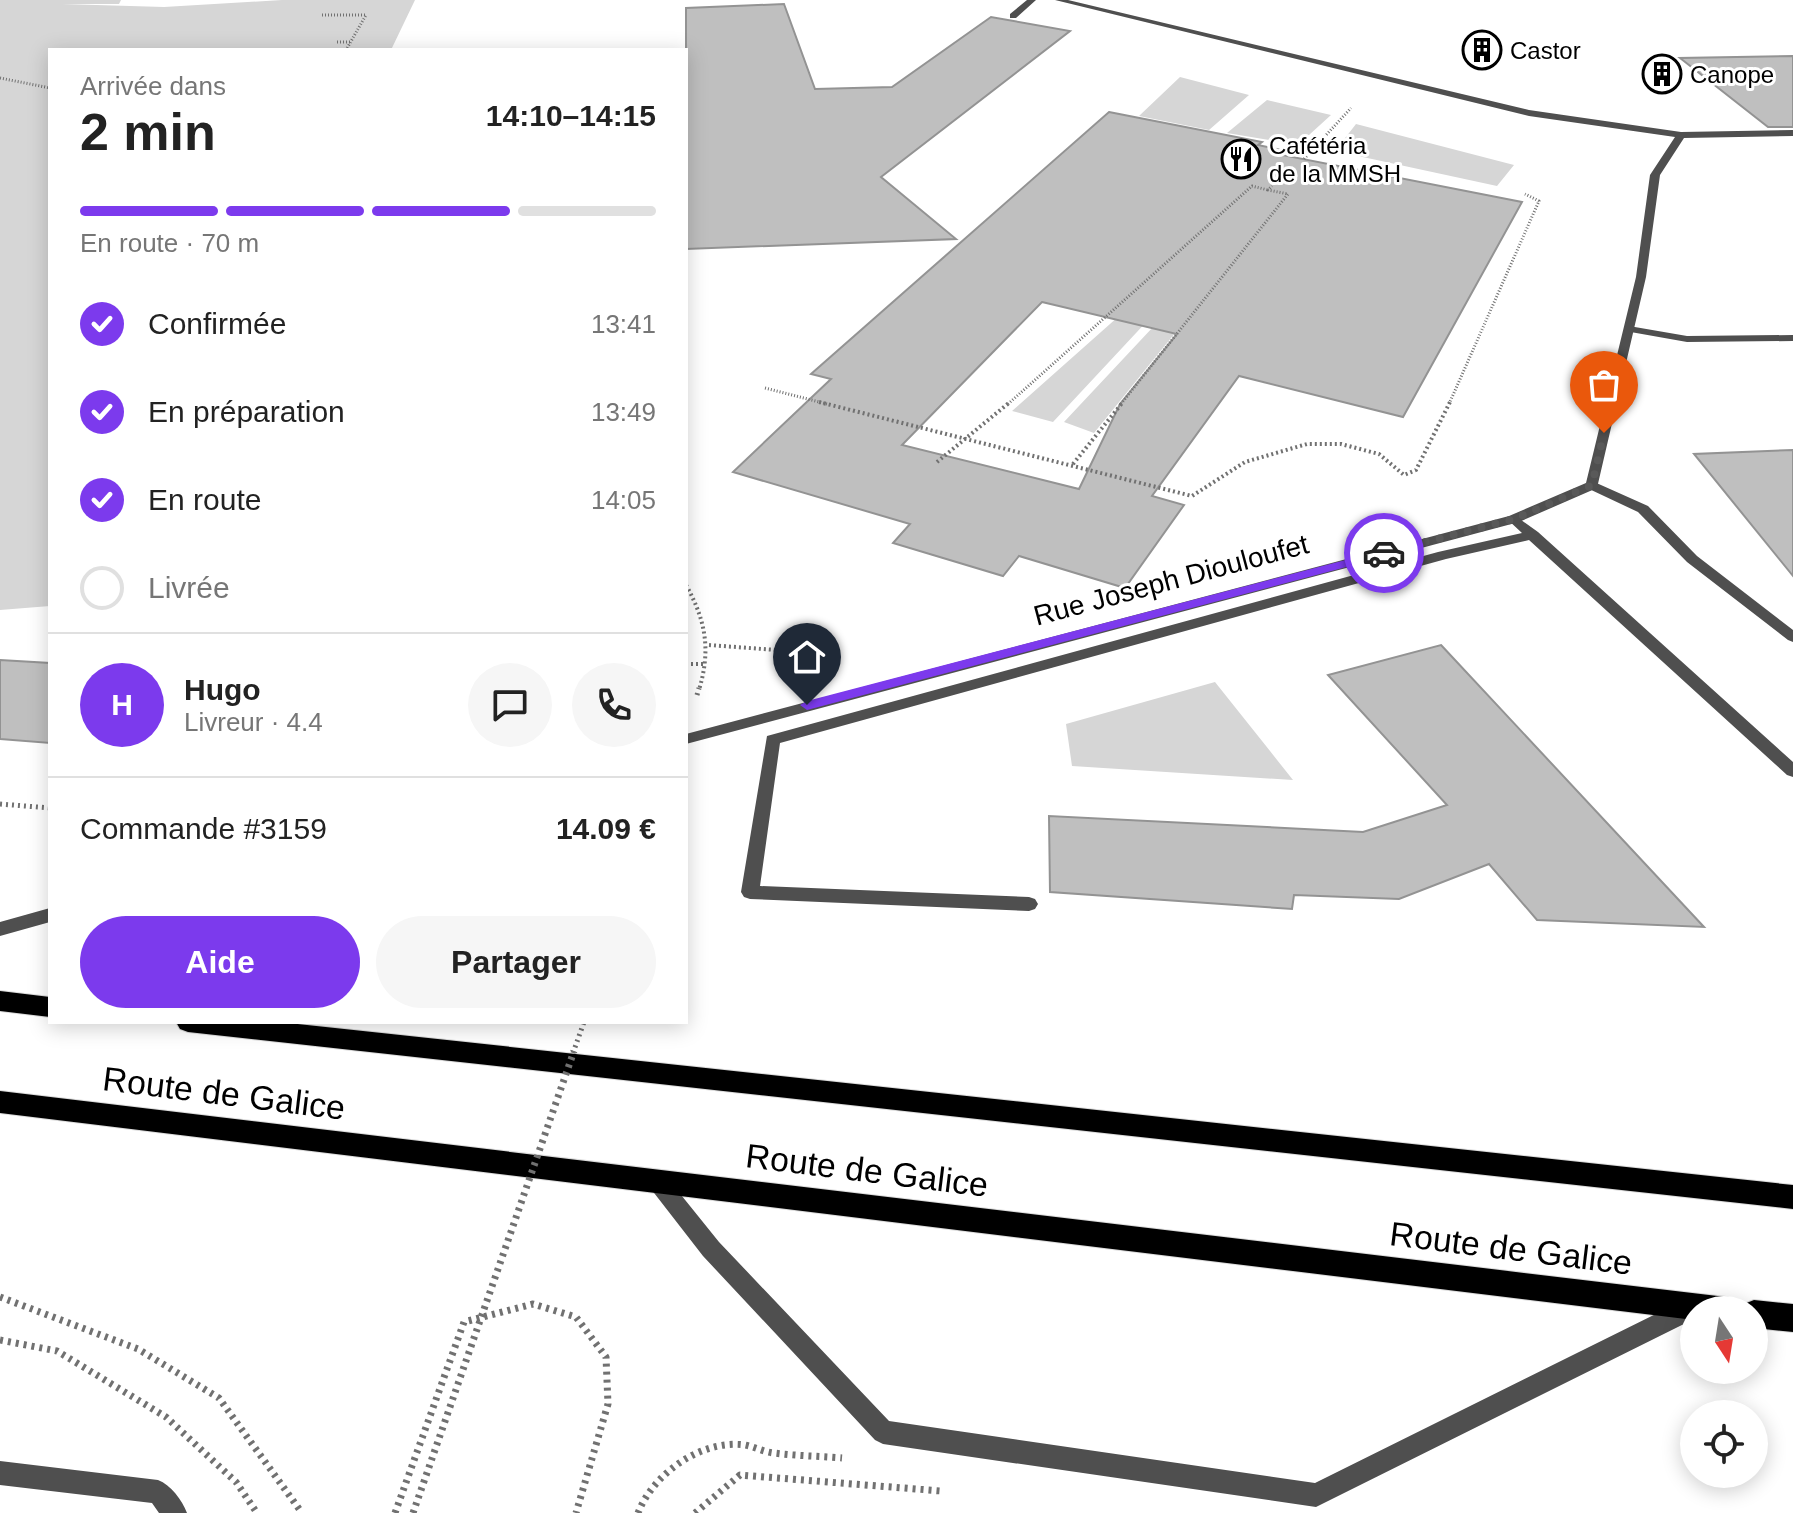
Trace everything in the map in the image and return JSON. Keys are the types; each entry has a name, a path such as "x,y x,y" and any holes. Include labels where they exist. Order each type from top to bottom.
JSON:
{"main road":[{"path":"0,1001 48,1007"},
{"path":"206,1024 1793,1197"},
{"name":"Route de Galice","path":"0,1102 1680,1304"},
{"path":"1768,1315 1793,1318"}],"street":[{"path":"1013,16 1032,0"},
{"path":"1059,0 1529,113 1681,135 1793,133"},
{"path":"1681,135 1655,175 1641,277 1592,485 1643,509 1692,559 1793,637"},
{"path":"1629,329 1687,339 1793,338"},
{"name":"Rue Joseph Diouloufet","path":"688,738 1514,519 1592,485"},
{"path":"1514,519 1793,771"},
{"path":"1029,904 750,892 773,740 1443,555 1533,535"},
{"path":"0,929 48,916"},
{"path":"658,1182 711,1249 883,1432 1316,1495 1680,1313"},
{"path":"0,1473 158,1492 175,1513"}],"path":[{"path":"322,15 366,15 347,48"},
{"path":"337,42 351,42"},
{"path":"0,78 48,88"},
{"path":"1304,159 1352,107 1391,80"},
{"path":"937,462 1252,186 1288,194 1073,464"},
{"path":"765,388 1192,496 1245,462 1307,444 1341,444 1379,454 1404,475 1416,470 1461,379 1539,201 1525,194"},
{"path":"688,589 703,616 709,645 701,684"},
{"path":"709,645 797,655 826,679 837,697"},
{"path":"688,664 705,664"},
{"path":"0,804 48,808"},
{"path":"413,1513 583,1024"},
{"path":"0,1297 138,1349 219,1398 302,1513"},
{"path":"395,1513 464,1322 533,1304 576,1317 606,1357 608,1404 576,1513"},
{"path":"0,1340 57,1351 166,1417 236,1482 257,1513"},
{"path":"695,1513 740,1475 955,1492"}],"shaded area":[{"path":"0,0 121,0 119,4 62,4 164,7 282,0 415,0 392,48 48,48 48,606 0,610"},
{"path":"1180,77 1249,95 1209,130 1139,116"},
{"path":"1267,100 1331,115 1298,145 1227,133"},
{"path":"1356,124 1514,165 1497,186 1335,151"},
{"path":"1253,197 1261,199 1053,422 1012,411"},
{"path":"1273,199 1282,201 1094,433 1064,422"},
{"path":"1215,682 1293,780 1072,766 1066,724"}],"building":[{"path":"784,4 815,89 892,87 991,17 1070,31 881,177 956,239 688,249 686,8"},
{"path":"1793,56 1793,127 1768,127 1680,58"},
{"path":"1109,112 1262,142 1258,145 1286,151 1282,155 1522,202 1403,417 1239,376 1152,496 1184,505 1125,588 1019,556 1003,576 893,543 910,524 733,472 831,379 811,374","holes":["1042,302 1177,334 1120,404 1079,489 902,445"]},
{"path":"1793,450 1793,576 1694,454"},
{"path":"1441,645 1704,927 1537,920 1489,864 1399,899 1294,895 1292,909 1050,892 1049,816 1363,832 1447,805 1328,675"},
{"path":"0,660 48,663 48,743 0,739"}],"way so far":[{"path":"1384,553 1514,519 1592,485 1604,433"}],"place":[{"name":"Castor","path":"1482,50"},
{"name":"Canope","path":"1662,74"},
{"name":"Cafétéria de la MMSH","path":"1241,159"}],"route":[{"path":"807,705 1384,553"}]}
